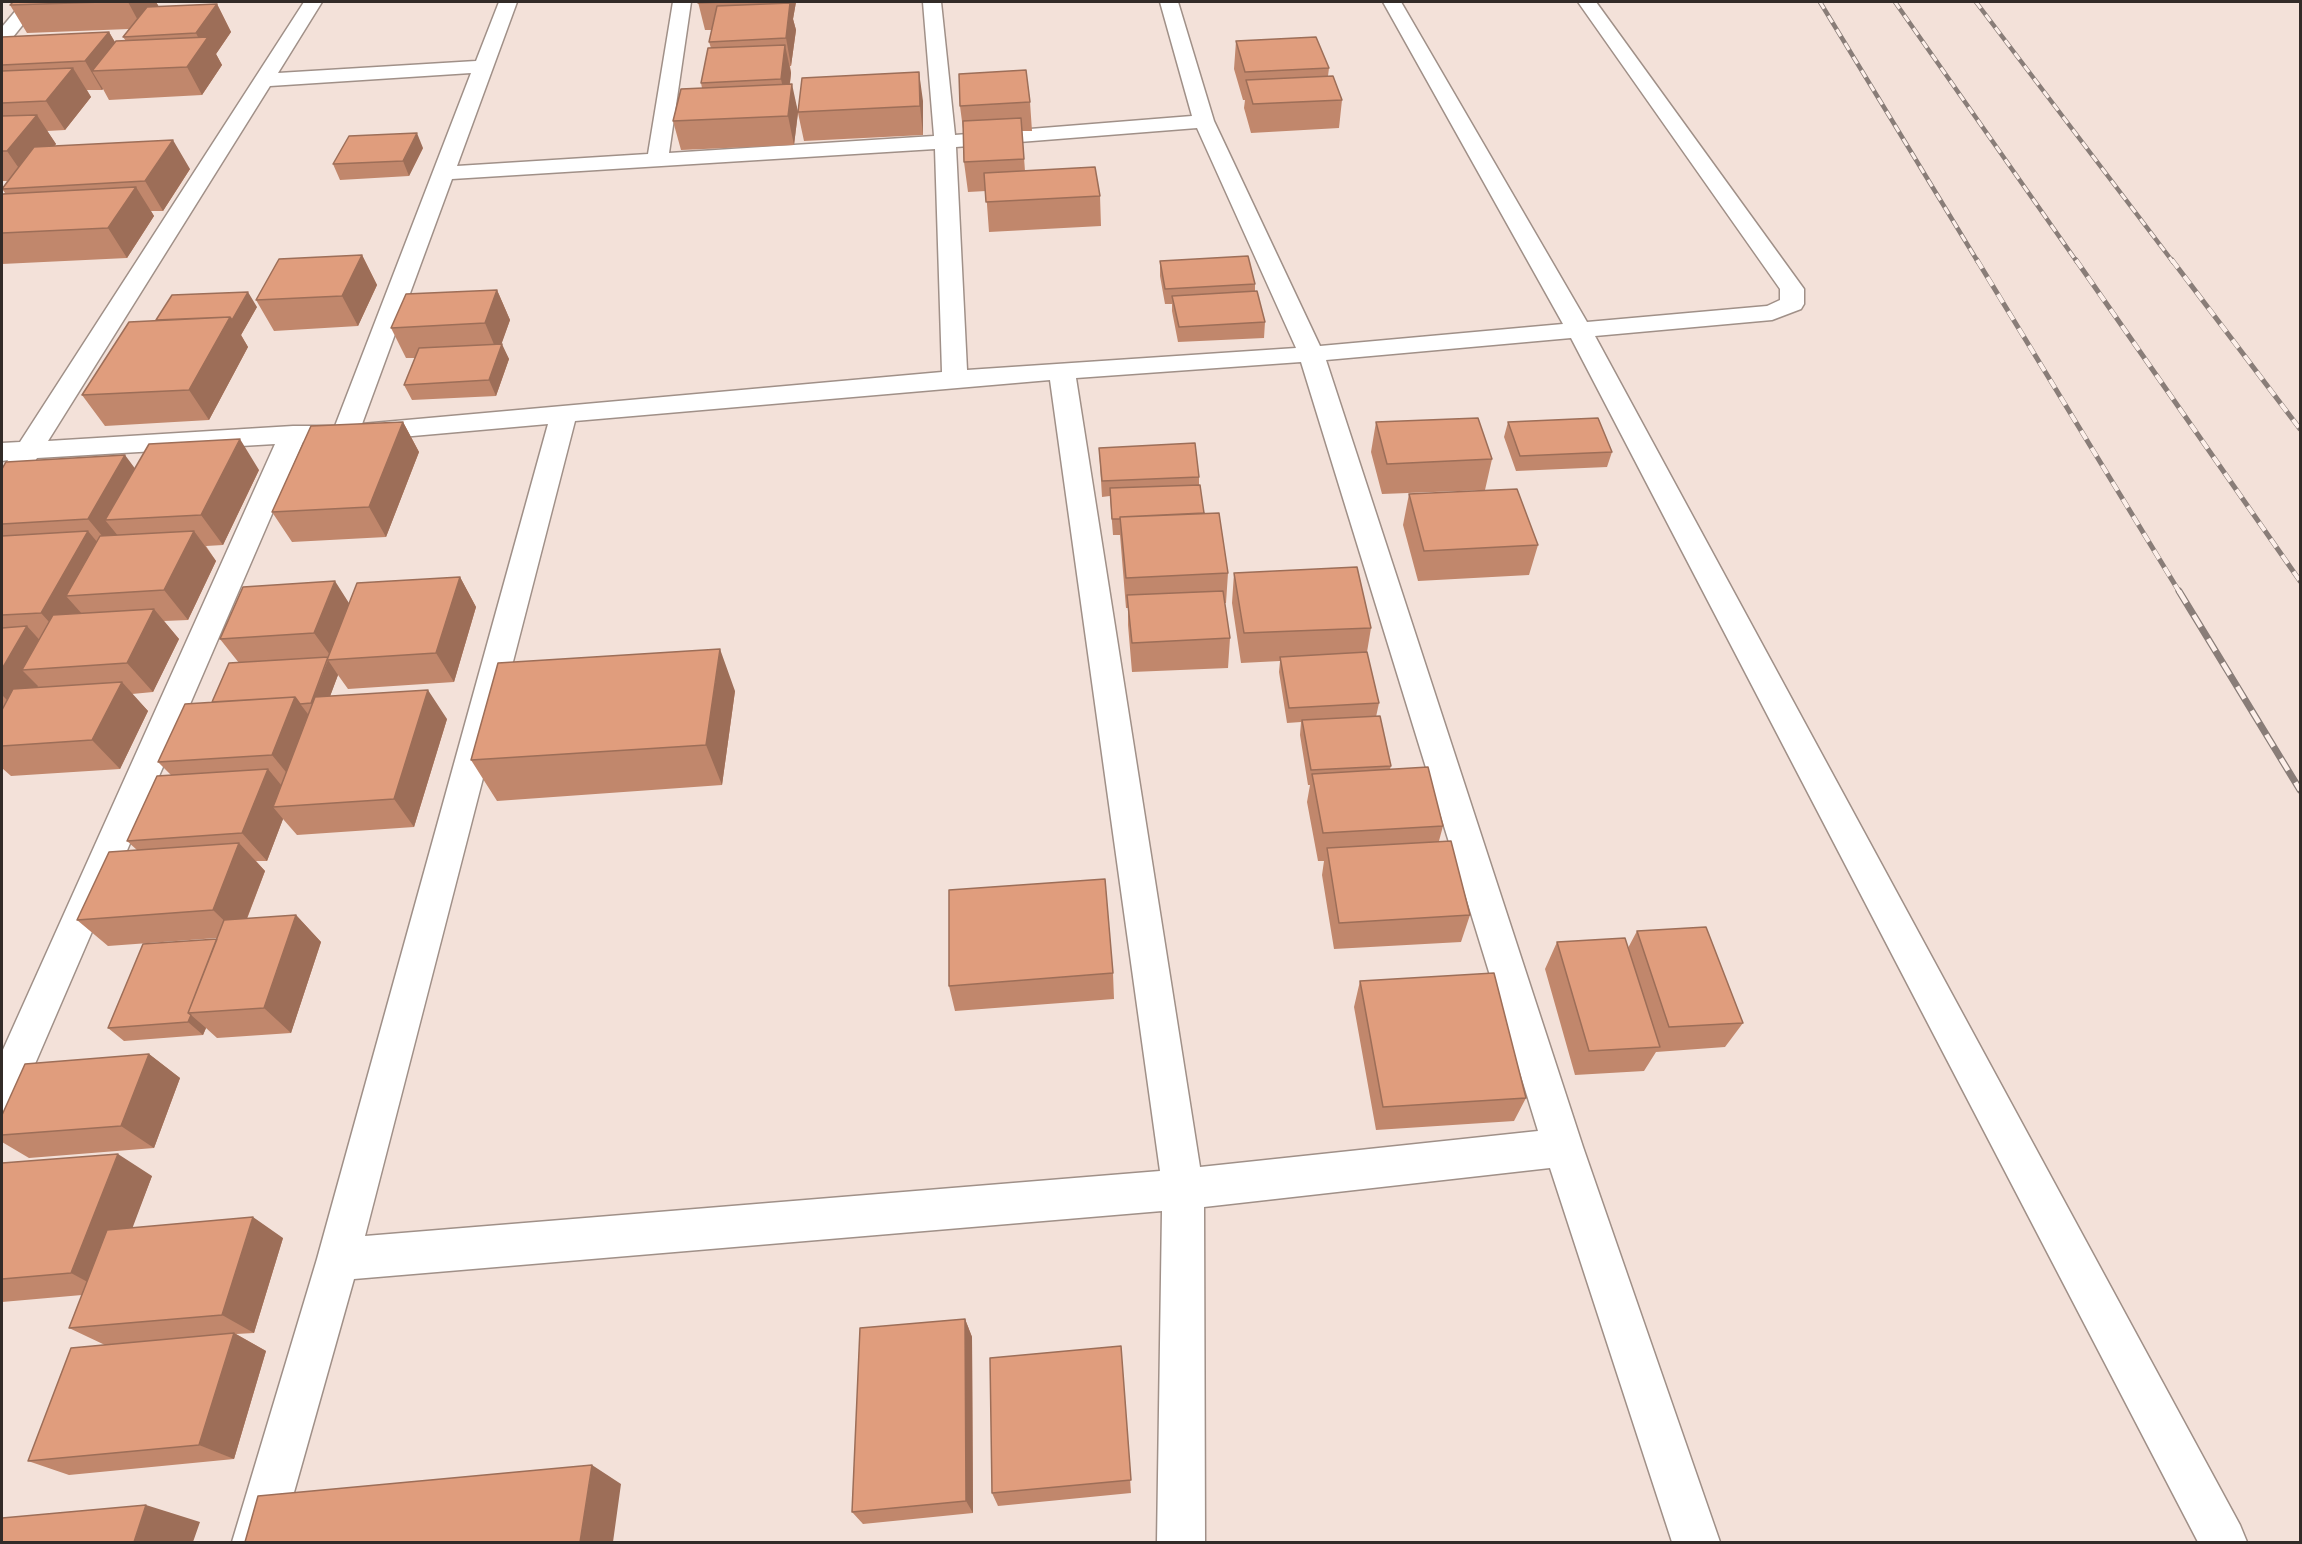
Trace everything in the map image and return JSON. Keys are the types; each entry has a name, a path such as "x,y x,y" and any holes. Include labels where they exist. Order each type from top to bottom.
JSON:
{"street":[{"path":"2,38 32,2"},
{"path":"2,492 313,2"},
{"path":"345,434 508,2"},
{"path":"658,158 682,2"},
{"path":"932,2 945,142 956,379"},
{"path":"1170,2 1204,121 1311,354 1563,1147 1696,1542"},
{"path":"1392,2 1579,330 2223,1542"},
{"path":"2,452 293,434 345,434 956,379 1311,354 1772,313 1792,304 1792,289 1587,2"},
{"path":"265,80 483,66"},
{"path":"445,173 945,142 1204,121"},
{"path":"1062,373 1183,1190 1181,1542"},
{"path":"256,1542 338,1259 564,413"},
{"path":"2,1095 293,434"},
{"path":"338,1259 1183,1190 1563,1147"}],"building":[{"path":"13,2 103,2 10,5"},
{"path":"790,3 786,38 709,42 717,6"},
{"path":"217,4 196,33 123,37 147,7"},
{"path":"109,32 85,61 2,65 2,37"},
{"path":"208,37 187,67 92,71 116,41"},
{"path":"1316,37 1329,68 1245,72 1236,41"},
{"path":"785,45 781,79 701,83 708,48"},
{"path":"73,68 46,101 2,103 2,71"},
{"path":"1026,70 1030,102 960,106 959,74"},
{"path":"919,72 920,106 798,112 802,78"},
{"path":"1333,76 1342,100 1253,104 1246,80"},
{"path":"792,84 788,116 673,121 681,89"},
{"path":"37,115 7,151 2,151 2,116"},
{"path":"1021,118 1024,159 964,162 963,121"},
{"path":"417,133 403,161 333,164 349,136"},
{"path":"173,140 145,181 2,189 34,147"},
{"path":"1095,167 1100,196 986,202 984,173"},
{"path":"136,187 108,228 2,233 3,194"},
{"path":"362,255 342,296 256,300 279,259"},
{"path":"1248,256 1255,284 1165,289 1160,261"},
{"path":"497,290 485,323 391,328 406,294"},
{"path":"1257,291 1265,322 1179,327 1172,296"},
{"path":"248,292 232,320 230,317 156,320 172,295"},
{"path":"230,317 189,390 82,395 129,322"},
{"path":"502,344 489,380 404,385 419,348"},
{"path":"1478,418 1492,459 1387,464 1376,422"},
{"path":"1598,418 1612,452 1520,456 1508,422"},
{"path":"403,422 369,507 272,512 311,426"},
{"path":"240,439 201,515 105,520 149,444"},
{"path":"1195,443 1199,477 1102,481 1099,448"},
{"path":"125,455 88,519 2,524 2,469 6,462"},
{"path":"1200,485 1204,513 1112,519 1110,488"},
{"path":"1517,489 1538,545 1424,551 1409,494"},
{"path":"1219,513 1228,573 1126,578 1120,517"},
{"path":"88,531 41,613 2,615 2,536"},
{"path":"194,531 164,590 66,596 100,536"},
{"path":"1357,567 1371,628 1244,633 1234,573"},
{"path":"460,577 436,653 327,660 357,583"},
{"path":"335,581 314,633 220,639 243,587"},
{"path":"1223,591 1230,638 1132,643 1127,595"},
{"path":"154,609 127,663 22,670 53,615"},
{"path":"27,626 2,669 2,628"},
{"path":"720,649 706,745 471,760 498,663"},
{"path":"1367,652 1379,703 1289,708 1280,657"},
{"path":"328,657 311,703 300,704 295,697 212,702 229,663"},
{"path":"122,682 92,740 2,746 2,710 13,689"},
{"path":"428,690 394,799 273,807 315,697"},
{"path":"295,697 272,755 158,762 185,704"},
{"path":"1380,716 1391,766 1311,770 1302,720"},
{"path":"1428,767 1443,826 1323,833 1312,774"},
{"path":"268,769 242,833 127,841 157,776"},
{"path":"1451,841 1470,915 1339,923 1327,848"},
{"path":"239,843 213,910 77,920 109,852"},
{"path":"1105,879 1113,973 949,986 949,890"},
{"path":"296,915 264,1008 188,1013 224,920"},
{"path":"1706,927 1743,1023 1669,1027 1637,931"},
{"path":"1625,938 1660,1047 1589,1051 1557,942"},
{"path":"217,939 188,1013 191,1015 188,1022 108,1028 143,944"},
{"path":"1494,973 1526,1098 1383,1107 1360,981"},
{"path":"149,1054 121,1126 2,1135 2,1115 25,1064"},
{"path":"118,1154 71,1273 2,1279 2,1163"},
{"path":"253,1217 222,1315 69,1328 107,1230"},
{"path":"965,1319 966,1501 852,1512 860,1328"},
{"path":"234,1333 199,1445 28,1461 71,1348"},
{"path":"1121,1346 1131,1480 992,1493 990,1358"},
{"path":"592,1465 580,1542 245,1542 258,1496"},
{"path":"146,1505 134,1542 2,1542 2,1518"}],"railway":[{"path":"1820,2 1978,262"},
{"path":"1895,2 2077,262"},
{"path":"1976,2 2173,262"},
{"path":"1977,260 2180,593"},
{"path":"2076,260 2300,581"},
{"path":"2172,260 2300,429"},
{"path":"2179,591 2300,790"}]}
